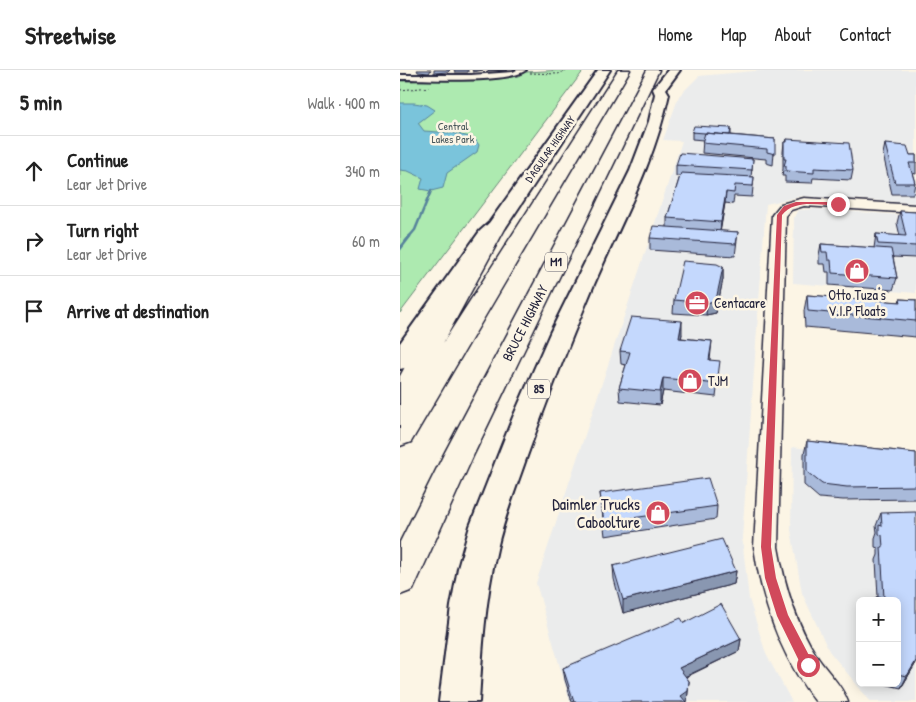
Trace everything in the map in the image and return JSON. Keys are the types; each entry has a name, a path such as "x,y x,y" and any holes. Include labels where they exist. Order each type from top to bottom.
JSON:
{"highway":[{"name":"D'AGUILAR HIGHWAY","path":"400,361 487,235 496,227 604,70"},
{"path":"400,435 624,70"},
{"path":"459,454 488,427 625,162 662,76"},
{"name":"BRUCE HIGHWAY","path":"400,578 459,454 662,76"},
{"name":"85","path":"460,702 467,618 480,550 490,517 524,424 581,292 615,224 649,145 662,94 662,76"},
{"path":"400,401 440,325 496,227"}],"street":[{"path":"404,75 471,77 511,74 523,70"},
{"path":"834,702 802,656 783,616 771,578 766,547 780,215 781,211 789,205 808,202 916,209"}],"shaded area":[{"path":"765,70 916,70 916,203 802,196 766,204 742,538 749,599 766,654 792,702 570,702 536,583 682,141 663,140 679,96 699,76"},
{"path":"815,209 916,216 916,293 793,283 794,217 799,210"},
{"path":"792,447 916,461 916,702 871,702 859,687 901,687 901,597 856,597 856,684 829,651 802,593 791,530"}],"green space":[{"name":"Central Lakes Park","path":"584,70 400,313 400,81 497,79 518,76 526,72"}],"water":[{"path":"400,103 427,105 435,110 418,123 424,131 453,133 474,138 479,145 477,152 447,173 443,188 431,191 420,189 423,178 408,171 400,170"}],"building":[{"path":"694,126 731,128 730,135 692,132"},
{"path":"705,133 775,139 775,154 767,152 767,149 702,143"},
{"path":"787,139 849,143 853,170 814,168 814,173 786,171 786,166 784,166 786,159 784,159 784,142 787,142"},
{"path":"885,144 907,146 910,155 916,155 916,163 909,163 915,183 895,183"},
{"path":"680,153 753,159 752,170 676,165"},
{"path":"681,173 754,177 753,186 735,185 734,193 726,192 721,222 667,218"},
{"path":"900,211 916,212 916,246 878,244 876,234 906,236"},
{"path":"653,226 738,232 736,244 650,238"},
{"path":"821,244 891,249 897,278 832,273 831,260 828,260 827,252 822,252"},
{"path":"683,261 717,264 723,267 716,300 707,303 674,300"},
{"path":"807,295 901,302 900,299 916,300 916,321 808,311"},
{"path":"631,317 682,321 679,338 712,341 709,360 720,361 717,384 663,378 660,392 619,388 630,352 620,351"},
{"path":"807,441 916,453 916,486 847,487 822,484 807,472"},
{"path":"708,478 717,506 604,522 600,493"},
{"path":"916,512 916,661 907,676 901,675 901,597 884,597 881,547 883,547 882,535 879,534 879,525 882,526 881,513"},
{"path":"722,539 736,571 623,600 613,566"},
{"path":"721,604 741,639 679,668 689,681 688,691 681,696 686,702 574,702 563,668 681,618 684,623"}],"waterway":[{"path":"409,237 415,230 431,191"},
{"path":"400,249 410,236"}],"place":[{"name":"Otto Tuza's V.I.P Floats","path":"857,271"},
{"name":"Centacare","path":"697,303"},
{"name":"TJM","path":"690,381"},
{"name":"Daimler Trucks Caboolture","path":"658,513"}],"route":[{"path":"808,665 791,636 783,616 771,578 766,547 780,213 789,205 796,203 838,204"}]}
